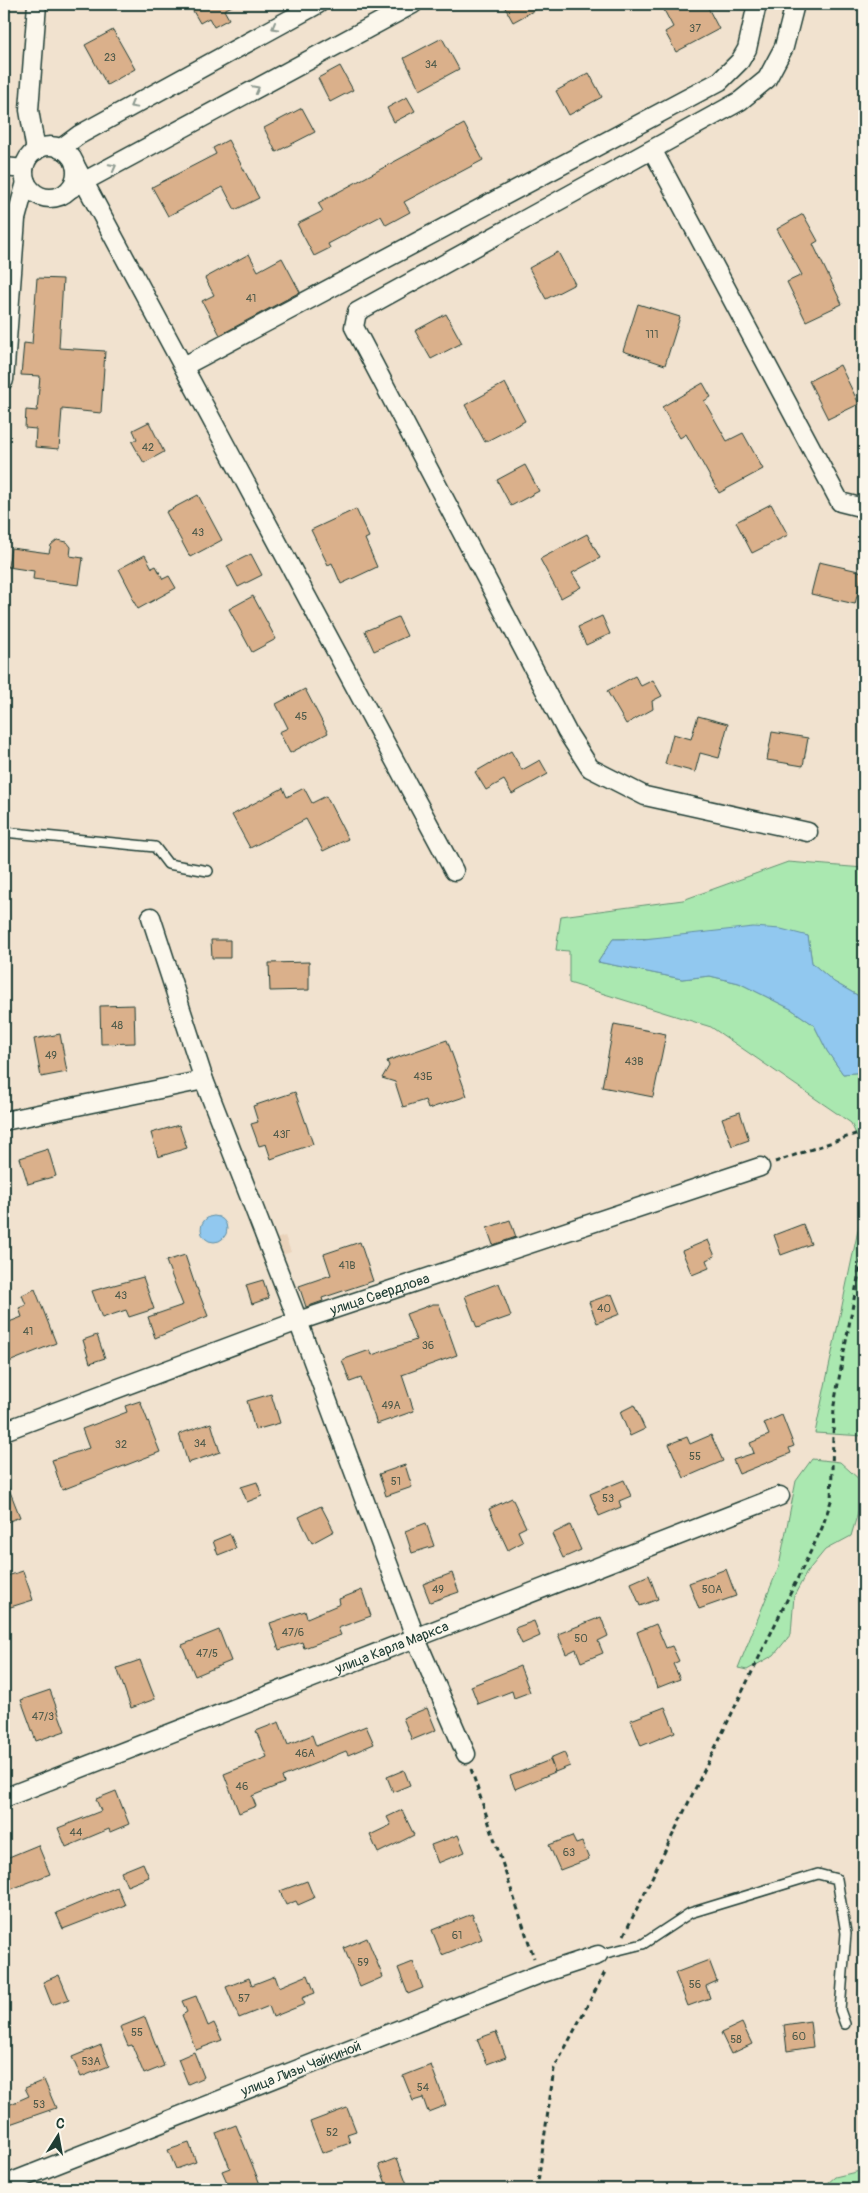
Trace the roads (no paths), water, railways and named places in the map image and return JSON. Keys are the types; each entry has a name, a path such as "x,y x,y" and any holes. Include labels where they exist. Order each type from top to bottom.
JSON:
{"street":[{"path":"36,4 29,110 36,151"},
{"path":"60,148 79,135 318,4"},
{"path":"10,218 63,195 413,4"},
{"path":"184,366 720,81 740,61 747,49 757,4"},
{"path":"795,4 784,47 767,79 740,101 357,312 354,327 567,732 590,768 645,796 808,832"},
{"path":"4,380 10,218 30,156 36,151 52,147 60,148 72,158 75,165 77,186 184,366 454,871"},
{"path":"653,150 840,502 864,508"},
{"path":"4,167 25,175 37,195 54,198"},
{"path":"151,917 204,1080 298,1321 416,1639 466,1754"},
{"path":"4,1120 204,1080"},
{"name":"улица Свердлова","path":"4,1432 298,1321 760,1167"},
{"name":"улица Карла Маркса","path":"4,1798 780,1496"},
{"name":"улица Лизы Чайкиной","path":"4,2185 540,1974 598,1955"}],"lane":[{"path":"4,832 155,846 168,864 208,871"},
{"path":"598,1955 643,1944 690,1913 818,1874 837,1879 846,1933 840,2010 845,2024"}],"water":[{"path":"753,927 781,929 808,936 812,963 834,982 864,999 864,1072 843,1074 827,1051 814,1025 791,1009 739,983 710,976 682,979 598,962 613,939 644,939"},
{"path":"214,1216 223,1220 227,1229 223,1238 214,1242 205,1238 201,1229 205,1220"}]}
